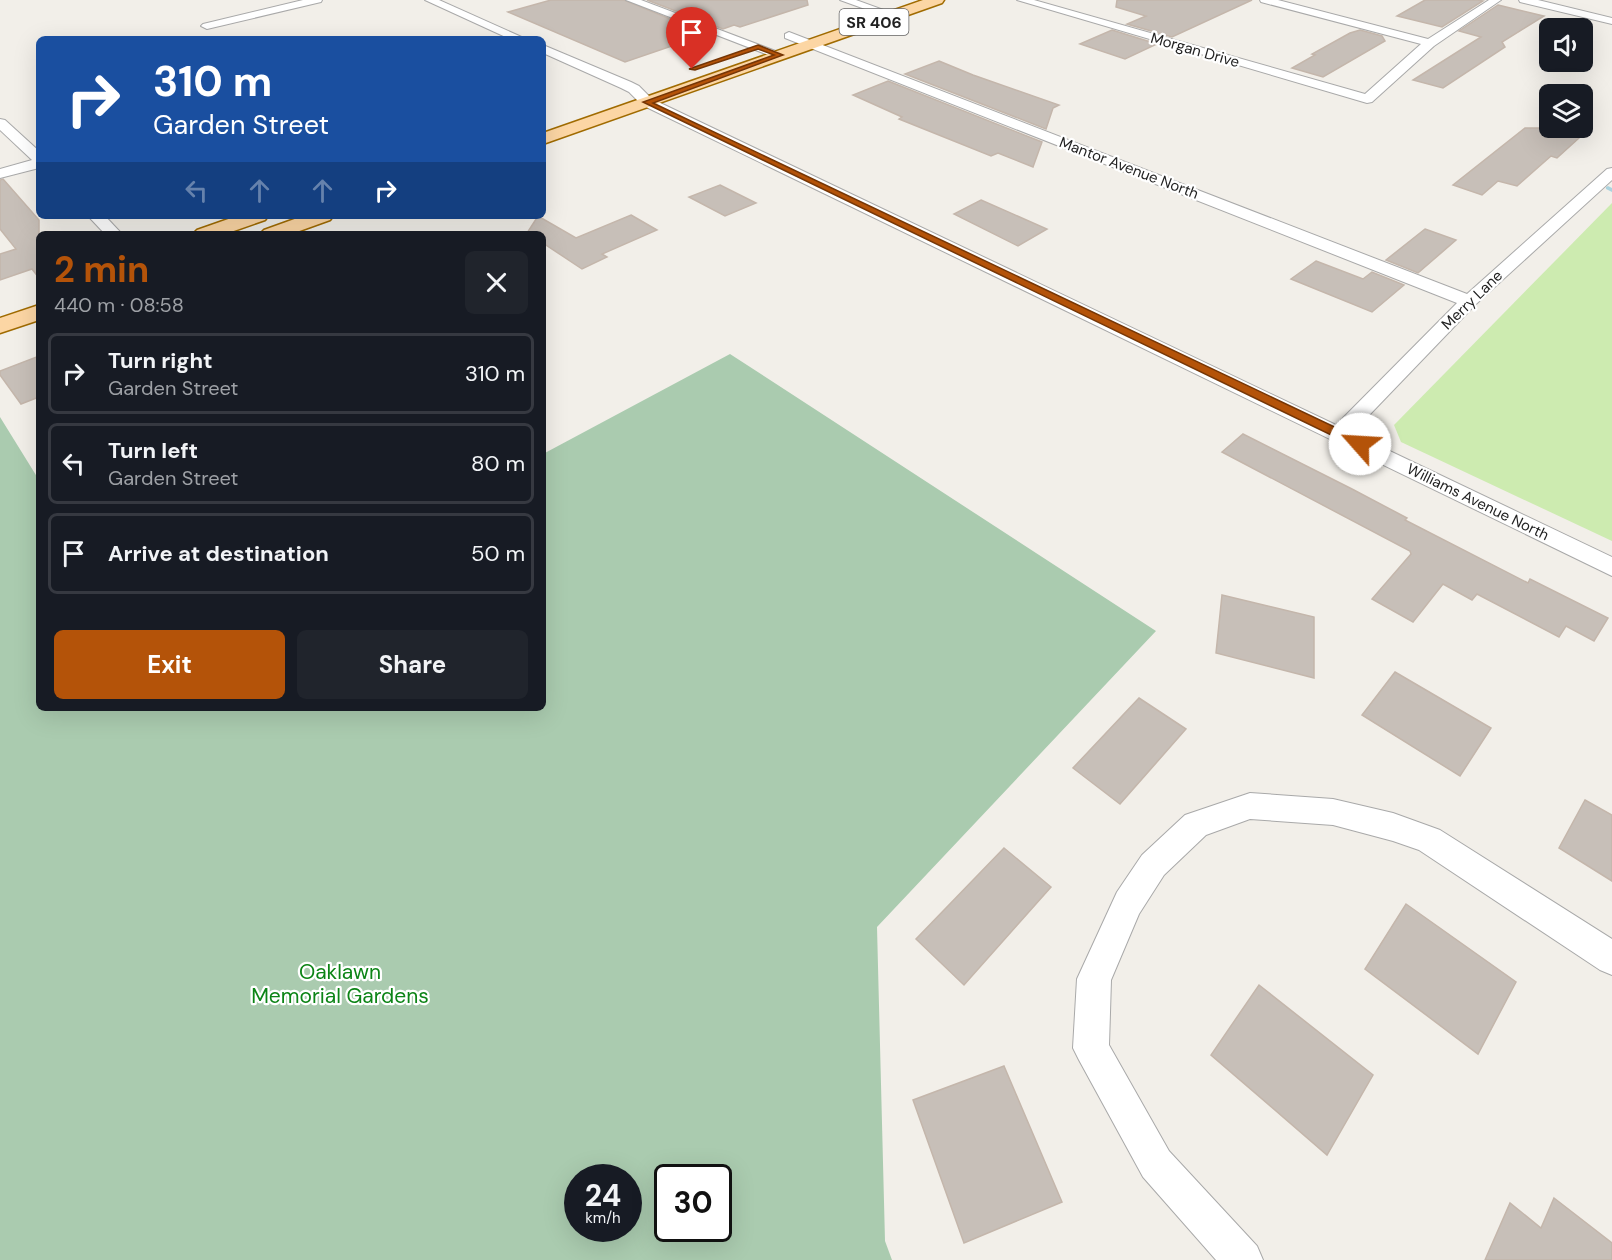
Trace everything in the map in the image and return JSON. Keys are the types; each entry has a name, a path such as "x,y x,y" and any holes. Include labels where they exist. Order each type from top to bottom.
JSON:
{"main road":[{"name":"SR 406","path":"725,58 870,8 894,8 938,0"},
{"name":"SR 406","path":"546,138 640,96 780,55 894,8"},
{"name":"SR 406","path":"614,96 640,96 652,83"},
{"path":"213,231 249,219"},
{"path":"280,231 314,219"},
{"path":"0,326 36,313"}],"street":[{"path":"207,26 317,0"},
{"path":"430,0 513,36"},
{"path":"631,0 780,55"},
{"path":"845,0 870,8"},
{"name":"Morgan Drive","path":"1022,0 1368,99 1430,43"},
{"path":"1265,0 1430,43 1496,0"},
{"path":"1524,0 1612,21"},
{"name":"Mantor Avenue North","path":"789,36 1469,301"},
{"name":"Williams Avenue North","path":"546,50 1612,567"},
{"path":"0,123 36,158"},
{"path":"0,174 36,162"},
{"name":"Merry Lane","path":"1339,434 1469,301 1610,176"},
{"path":"99,219 111,231"},
{"path":"1243,1260 1156,1164 1091,1048 1094,979 1128,903 1153,865 1196,825 1250,806 1333,812 1394,827 1429,840 1612,958"}],"green space":[{"path":"1612,203 1612,541 1401,442 1394,425"},
{"name":"Oaklawn Memorial Gardens","path":"730,354 1156,631 877,927 885,1241 892,1260 0,1260 0,417 36,475 36,711 546,711 546,452"}],"building":[{"path":"551,0 624,0 707,34 625,62 508,12"},
{"path":"647,0 807,0 808,5 740,27 734,25 723,29"},
{"path":"1117,0 1252,0 1172,37 1127,24 1146,16 1116,7"},
{"path":"1425,0 1483,1 1442,27 1397,16"},
{"path":"1498,5 1544,16 1502,42 1505,47 1443,88 1413,80 1481,37 1459,31"},
{"path":"1112,30 1157,44 1125,59 1080,44"},
{"path":"1360,30 1382,36 1385,41 1323,77 1292,68 1315,55 1312,54"},
{"path":"939,61 1059,105 1053,108 1046,129 905,74"},
{"path":"888,81 1042,142 1033,167 998,153 991,156 899,119 902,117 853,95"},
{"path":"1525,128 1539,128 1539,138 1579,138 1557,158 1551,156 1517,186 1498,181 1482,195 1453,185"},
{"path":"3,179 39,220 39,231 36,231 36,274 32,269 0,280 0,254 16,249 0,229 0,180"},
{"path":"720,185 756,203 725,216 689,197"},
{"path":"981,200 1047,229 1018,246 954,214"},
{"path":"631,215 657,230 602,254 607,257 582,269 546,245 546,231 528,231 536,219 543,219 576,238"},
{"path":"1425,229 1456,240 1418,273 1386,260"},
{"path":"1316,261 1363,279 1372,272 1404,285 1372,312 1291,279"},
{"path":"36,357 36,398 21,404 0,375 0,371"},
{"path":"1243,434 1528,583 1530,579 1608,618 1594,641 1566,626 1559,637 1477,594 1472,600 1443,584 1413,622 1372,599 1411,554 1410,551 1222,452"},
{"path":"1222,595 1314,617 1314,678 1216,653"},
{"path":"1395,672 1491,728 1460,776 1362,715"},
{"path":"1139,698 1186,729 1120,804 1073,768"},
{"path":"1585,800 1612,815 1612,881 1559,848"},
{"path":"1004,848 1051,887 964,985 916,939"},
{"path":"1406,904 1516,982 1478,1054 1365,969"},
{"path":"1259,985 1373,1075 1327,1155 1211,1055"},
{"path":"1004,1066 1062,1202 964,1243 913,1100"},
{"path":"1554,1198 1612,1243 1612,1260 1485,1260 1510,1203 1541,1228"}],"waterway":[{"path":"1608,188 1612,190"}],"route":[{"path":"692,69 758,46 780,55 647,102 1360,444"}]}
